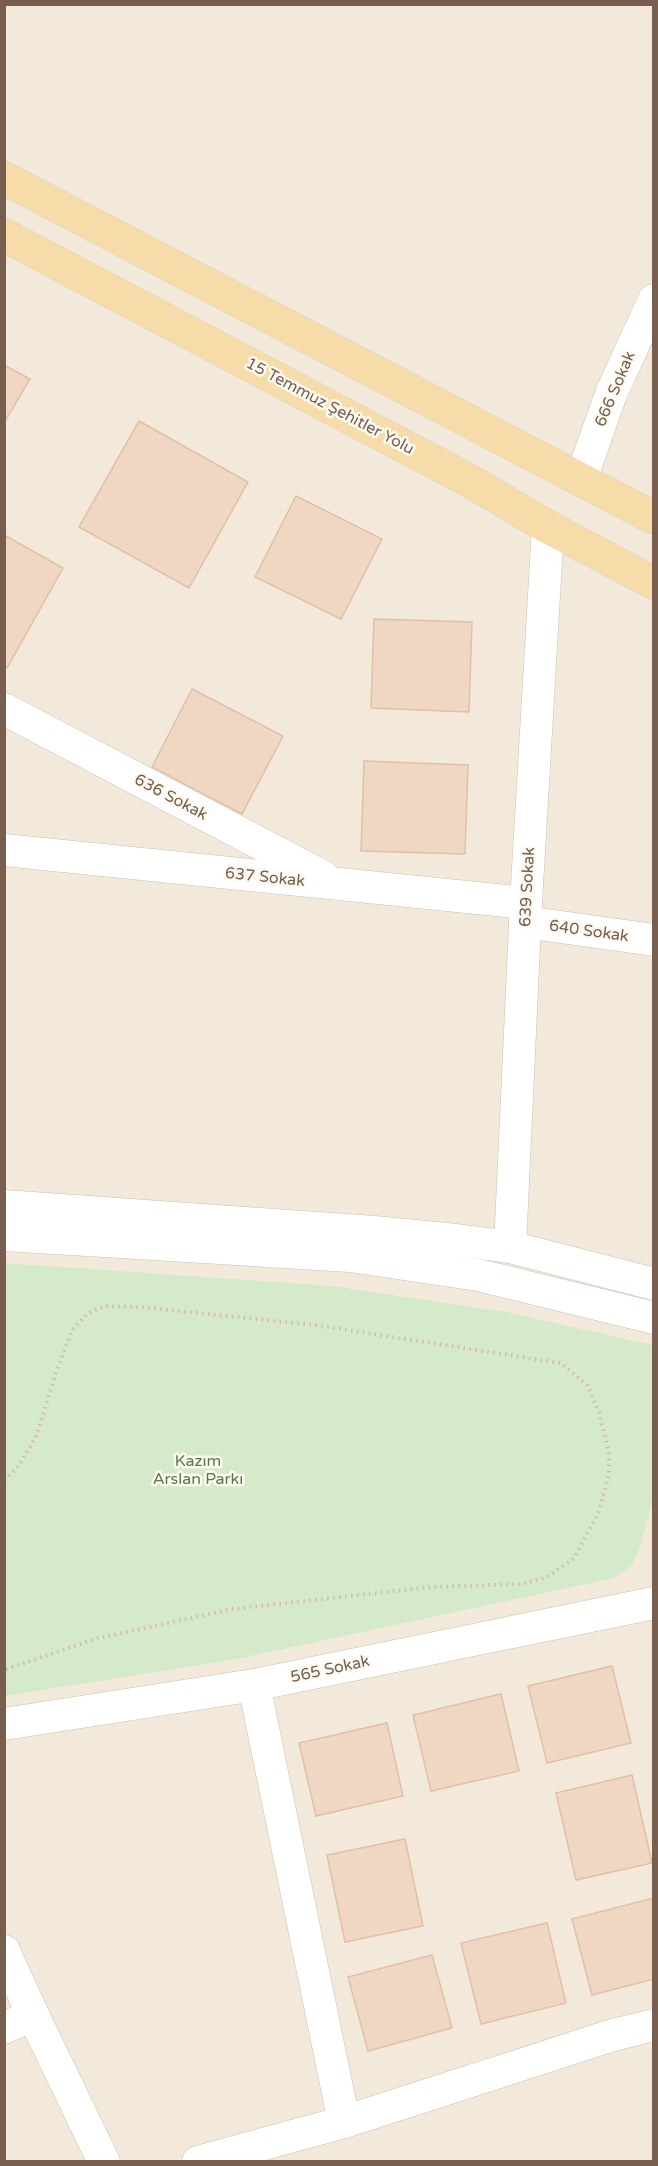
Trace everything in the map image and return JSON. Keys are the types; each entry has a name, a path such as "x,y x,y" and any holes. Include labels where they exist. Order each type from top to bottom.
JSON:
{"main road":[{"path":"4,178 654,518"},
{"name":"15 Temmuz Şehitler Yolu","path":"4,234 470,481 548,527 654,583"}],"street":[{"name":"666 Sokak","path":"581,479 611,394 654,300"},
{"name":"639 Sokak","path":"510,1247 548,527"},
{"name":"636 Sokak","path":"4,709 338,884"},
{"name":"637 Sokak","path":"4,850 338,884 526,912"},
{"name":"640 Sokak","path":"526,912 654,940"},
{"path":"4,1206 374,1232 510,1247 654,1284"},
{"path":"4,1235 350,1256 478,1275 654,1318"},
{"name":"565 Sokak","path":"4,1724 254,1684 653,1605"},
{"path":"254,1684 344,2122"},
{"path":"4,1952 104,2162"},
{"path":"4,2028 33,2015"},
{"path":"198,2162 344,2122 613,2035 654,2025"}],"path":[{"path":"4,1479 17,1468 36,1437 72,1330 88,1313 105,1306 315,1325 561,1363 587,1385 599,1412 609,1453 609,1475 598,1514 574,1558 547,1577 522,1584 432,1587 232,1608 95,1639 4,1670"}],"shaded area":[{"path":"5,5 653,5 653,2161 5,2161"}],"green space":[{"name":"Kazım Arslan Parkı","path":"5,1263 332,1286 506,1312 653,1345 653,1499 638,1553 631,1566 614,1578 237,1659 5,1696"}],"building":[{"path":"4,365 30,379 4,423"},
{"path":"139,421 248,482 189,588 79,527"},
{"path":"296,496 382,539 341,619 255,577"},
{"path":"4,535 63,568 7,668 4,667"},
{"path":"374,619 472,622 469,712 371,708"},
{"path":"192,689 283,736 242,814 152,767"},
{"path":"364,761 468,765 465,854 361,851"},
{"path":"612,1666 631,1743 547,1763 528,1686"},
{"path":"501,1694 519,1771 431,1791 413,1715"},
{"path":"387,1723 403,1796 316,1816 299,1743"},
{"path":"632,1775 652,1863 576,1880 556,1793"},
{"path":"405,1839 423,1926 345,1942 327,1855"},
{"path":"654,1898 654,1979 592,1995 572,1919"},
{"path":"547,1923 566,2003 481,2024 461,1943"},
{"path":"432,1955 452,2028 368,2051 348,1977"}]}
